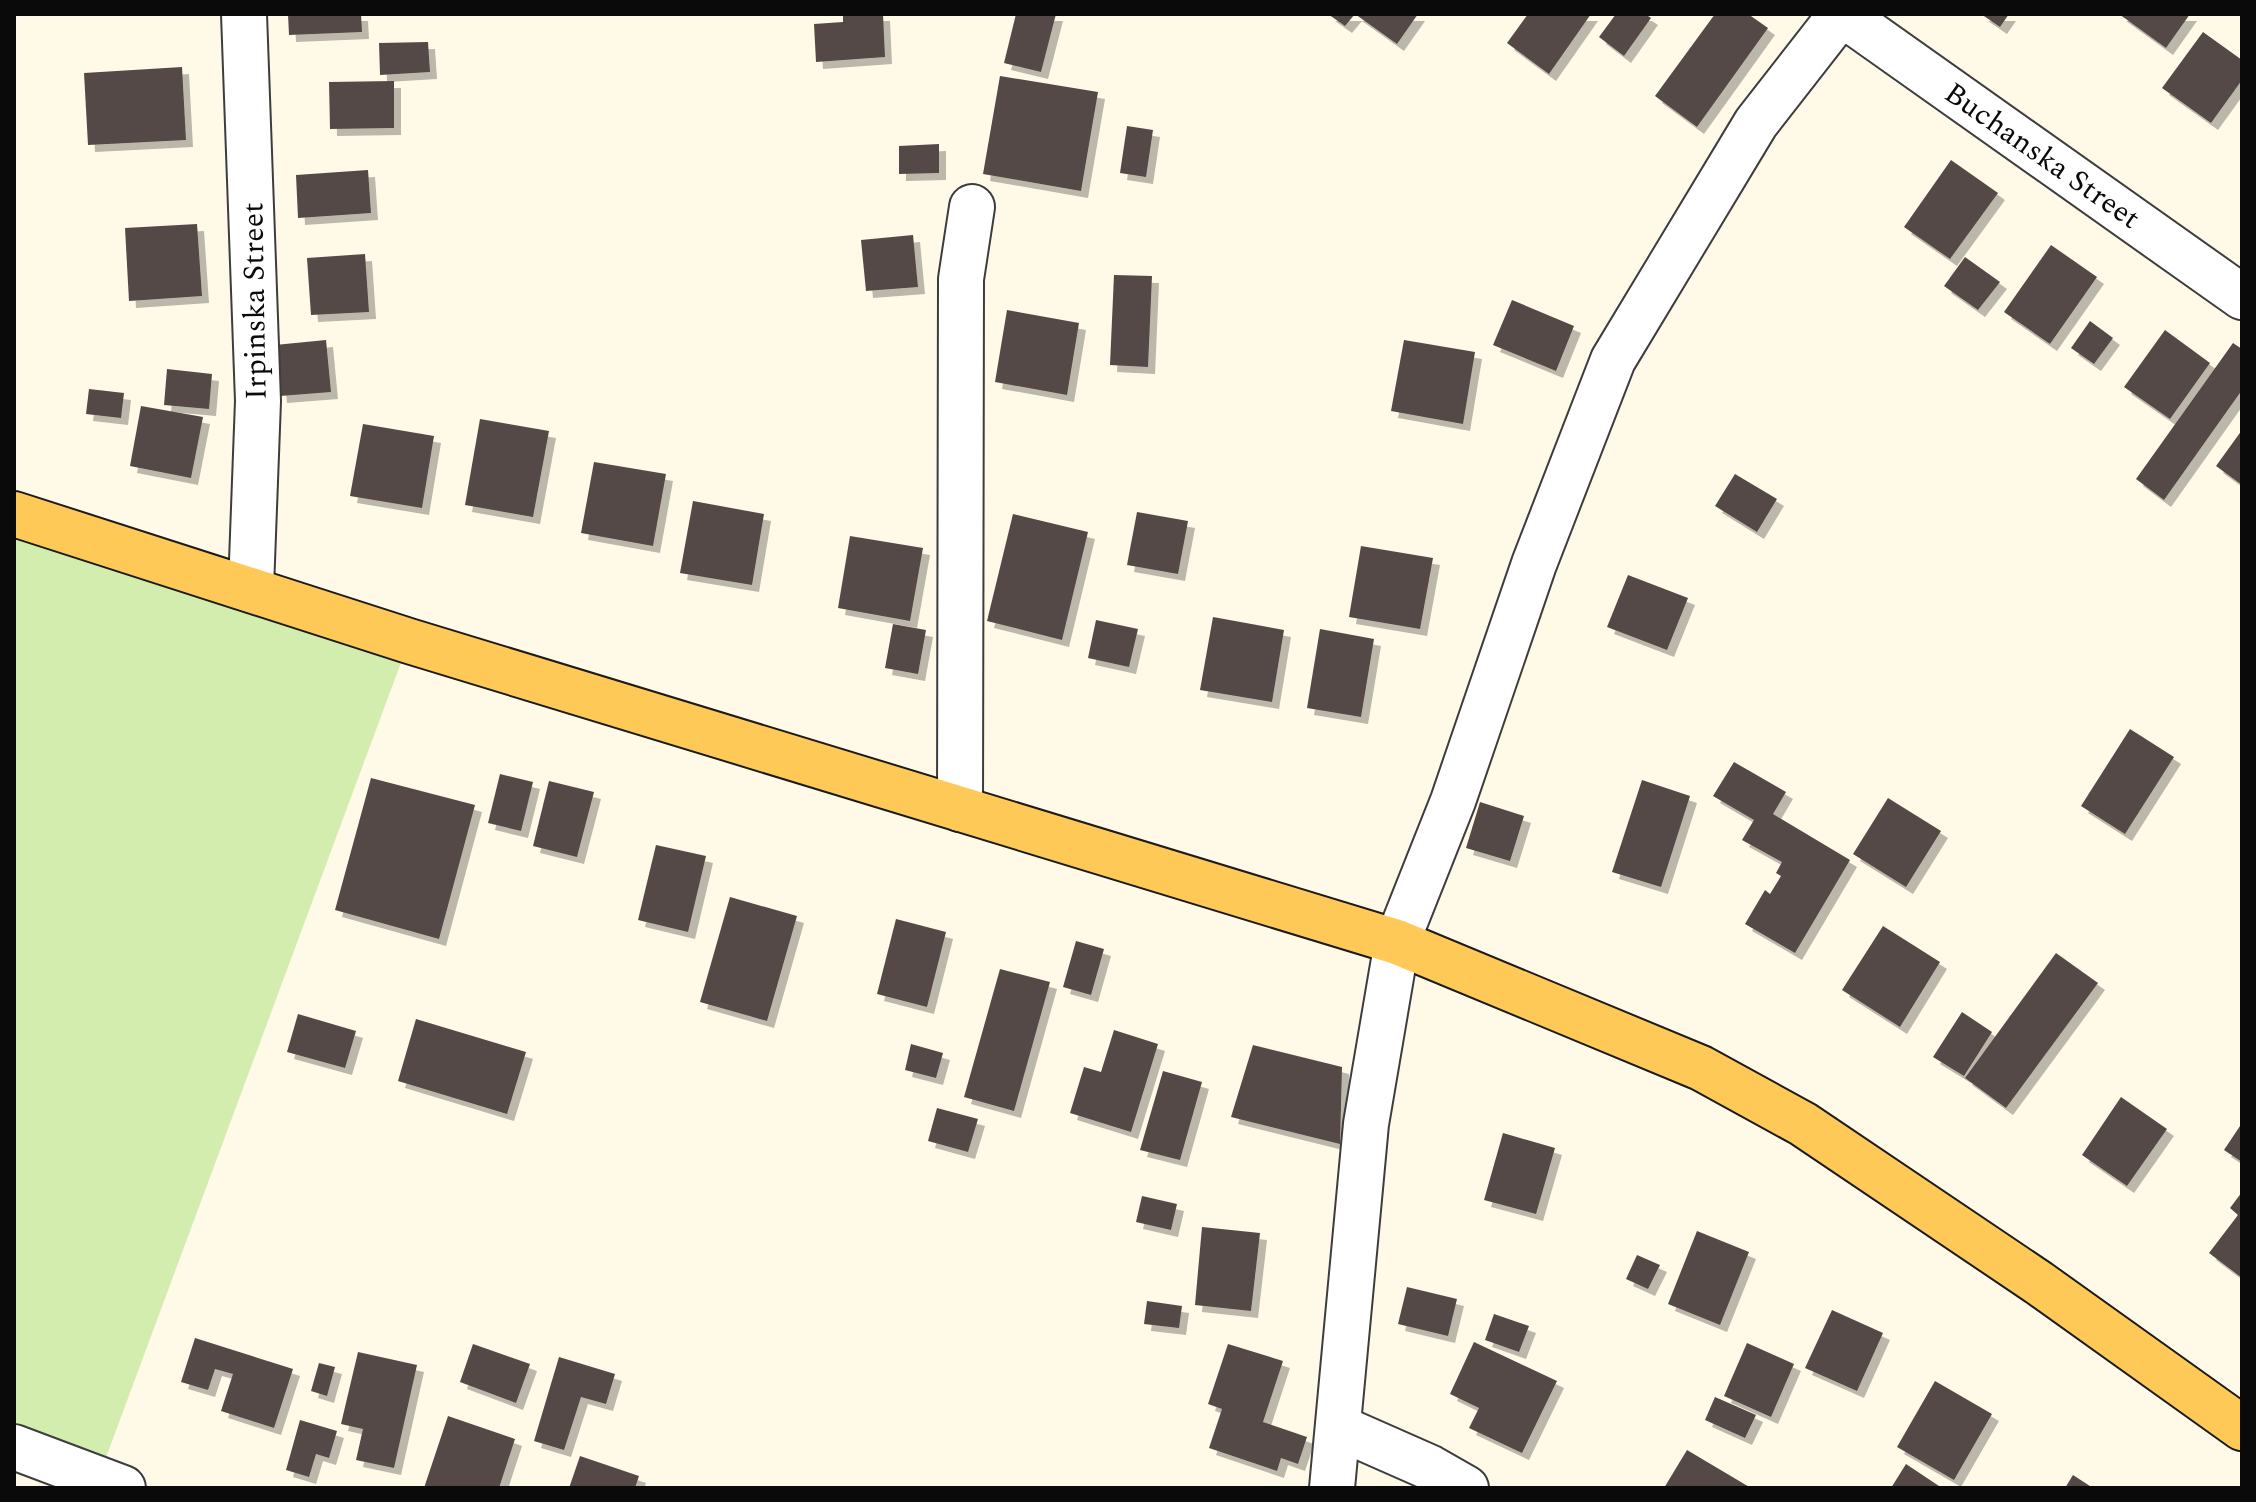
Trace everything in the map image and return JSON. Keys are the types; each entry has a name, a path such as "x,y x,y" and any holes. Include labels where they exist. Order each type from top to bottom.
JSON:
{"main road":[{"path":"14,514 409,641 1397,942 1701,1068 1803,1124 2039,1283 2242,1428"}],"street":[{"name":"Irpinska Street","path":"244,14 258,401 251,588"},
{"name":"Buchanska Street","path":"1842,14 2242,297"},
{"path":"1332,1488 1366,1124 1397,942 1453,801 1534,564 1613,360 1756,123 1842,14"},
{"path":"960,809 961,279 972,207"},
{"path":"1338,1427 1431,1468 1466,1488"},
{"path":"14,1447 123,1488"}],"green space":[{"path":"14,514 409,641 98,1479 14,1447"}],"building":[{"path":"288,14 361,14 362,32 289,35"},
{"path":"843,14 883,14 885,57 816,62 814,24 843,22"},
{"path":"1016,14 1056,14 1041,72 1004,63"},
{"path":"1328,14 1355,14 1345,26"},
{"path":"1355,14 1418,14 1397,44"},
{"path":"1528,14 1591,14 1549,74 1507,43"},
{"path":"1616,14 1645,14 1651,18 1624,56 1599,37"},
{"path":"1715,14 1748,14 1768,28 1697,127 1655,96"},
{"path":"1981,14 2009,14 2000,27"},
{"path":"2119,14 2190,14 2166,48"},
{"path":"2203,32 2242,60 2242,80 2211,123 2162,88"},
{"path":"428,42 430,72 380,75 379,43"},
{"path":"182,67 186,140 88,145 84,73"},
{"path":"1000,76 1098,92 1081,191 983,174"},
{"path":"394,81 394,128 330,129 329,82"},
{"path":"1127,126 1153,130 1146,177 1120,173"},
{"path":"939,144 939,173 899,174 899,146"},
{"path":"1951,160 1998,193 1950,259 1904,227"},
{"path":"368,170 371,213 298,218 296,175"},
{"path":"197,224 202,296 129,301 125,228"},
{"path":"913,235 918,287 866,291 861,240"},
{"path":"2051,245 2097,277 2050,344 2004,312"},
{"path":"365,254 369,312 311,315 307,258"},
{"path":"1965,257 2000,282 1978,310 1944,286"},
{"path":"1114,275 1152,276 1148,367 1110,365"},
{"path":"1512,300 1574,326 1556,371 1493,345"},
{"path":"1007,310 1079,323 1067,395 995,382"},
{"path":"2090,321 2113,338 2094,364 2071,348"},
{"path":"2165,330 2210,363 2170,419 2124,387"},
{"path":"326,340 331,392 280,396 275,345"},
{"path":"1404,340 1475,352 1463,424 1391,411"},
{"path":"2233,343 2242,349 2242,390 2164,500 2136,479"},
{"path":"167,369 212,374 209,409 164,405"},
{"path":"89,389 124,393 121,418 86,414"},
{"path":"141,406 203,417 191,478 130,466"},
{"path":"480,419 549,431 533,517 465,505"},
{"path":"363,424 434,436 422,508 350,496"},
{"path":"2242,430 2242,485 2216,466"},
{"path":"594,462 666,474 653,546 581,533"},
{"path":"1735,474 1777,499 1757,532 1715,506"},
{"path":"693,501 764,514 752,585 680,573"},
{"path":"1137,512 1188,521 1178,574 1127,565"},
{"path":"1013,514 1088,532 1062,640 987,621"},
{"path":"850,536 923,548 910,621 838,608"},
{"path":"1361,546 1433,558 1420,629 1349,617"},
{"path":"1628,575 1688,598 1667,650 1607,627"},
{"path":"1213,617 1284,630 1272,702 1200,690"},
{"path":"1096,620 1138,629 1129,667 1088,658"},
{"path":"893,624 926,630 918,674 885,668"},
{"path":"1320,629 1374,639 1361,717 1307,708"},
{"path":"2130,729 2174,757 2125,834 2081,806"},
{"path":"1734,762 1786,792 1773,814 1850,860 1795,953 1745,924 1765,890 1770,894 1781,876 1776,873 1782,862 1742,840 1754,820 1713,796"},
{"path":"500,774 533,782 521,831 488,823"},
{"path":"371,778 475,805 439,939 335,910"},
{"path":"1642,780 1690,796 1661,887 1612,872"},
{"path":"549,781 594,792 577,857 533,846"},
{"path":"1888,798 1941,831 1906,887 1853,854"},
{"path":"1480,802 1524,816 1510,861 1466,848"},
{"path":"656,845 706,856 688,932 638,920"},
{"path":"730,897 797,916 767,1021 700,1002"},
{"path":"896,919 946,932 927,1007 877,994"},
{"path":"1883,926 1940,962 1900,1027 1842,990"},
{"path":"1076,941 1104,949 1091,995 1063,987"},
{"path":"2056,953 2098,983 2006,1108 1965,1078"},
{"path":"1000,969 1050,982 1014,1111 964,1097"},
{"path":"1962,1012 1992,1032 1964,1076 1933,1057"},
{"path":"298,1014 356,1031 345,1068 287,1052"},
{"path":"416,1019 526,1052 507,1114 398,1081"},
{"path":"1114,1030 1158,1044 1131,1132 1070,1113 1084,1067 1101,1072"},
{"path":"911,1044 943,1053 936,1078 905,1070"},
{"path":"1253,1045 1342,1067 1340,1144 1231,1117"},
{"path":"1163,1071 1202,1082 1180,1160 1140,1150"},
{"path":"2121,1097 2167,1129 2127,1186 2082,1155"},
{"path":"937,1108 978,1119 968,1152 928,1141"},
{"path":"2242,1123 2242,1162 2224,1150"},
{"path":"1503,1133 1555,1148 1536,1214 1484,1200"},
{"path":"2242,1192 2242,1278 2209,1253 2238,1215 2230,1208"},
{"path":"1142,1196 1177,1204 1171,1230 1136,1222"},
{"path":"1202,1227 1260,1233 1251,1311 1195,1305"},
{"path":"1697,1231 1749,1252 1720,1325 1668,1304"},
{"path":"1637,1255 1660,1265 1648,1289 1626,1279"},
{"path":"1407,1287 1457,1299 1448,1336 1398,1324"},
{"path":"1147,1301 1182,1306 1179,1328 1144,1324"},
{"path":"1832,1310 1883,1333 1857,1391 1805,1368"},
{"path":"1494,1314 1529,1326 1519,1352 1485,1340"},
{"path":"195,1338 293,1369 274,1428 221,1411 233,1374 215,1369 208,1390 181,1382"},
{"path":"1474,1342 1557,1381 1522,1453 1469,1428 1479,1408 1450,1394"},
{"path":"1747,1343 1794,1364 1771,1417 1724,1396"},
{"path":"473,1344 530,1364 516,1403 460,1382"},
{"path":"1228,1344 1283,1361 1263,1422 1307,1437 1298,1464 1281,1458 1277,1471 1209,1448 1222,1409 1208,1404"},
{"path":"358,1352 417,1365 394,1468 356,1460 363,1429 341,1424"},
{"path":"559,1357 615,1374 606,1404 581,1397 564,1450 534,1441"},
{"path":"319,1363 335,1367 327,1396 311,1391"},
{"path":"1935,1381 1992,1414 1954,1480 1897,1447"},
{"path":"1715,1397 1756,1415 1745,1438 1705,1420"},
{"path":"448,1416 515,1439 499,1488 424,1488"},
{"path":"300,1420 337,1431 329,1458 316,1454 309,1477 286,1470"},
{"path":"1687,1450 1751,1488 1664,1488"},
{"path":"580,1456 639,1476 635,1488 569,1488"},
{"path":"1906,1464 1942,1488 1891,1488"},
{"path":"2073,1475 2093,1488 2065,1488"}]}
